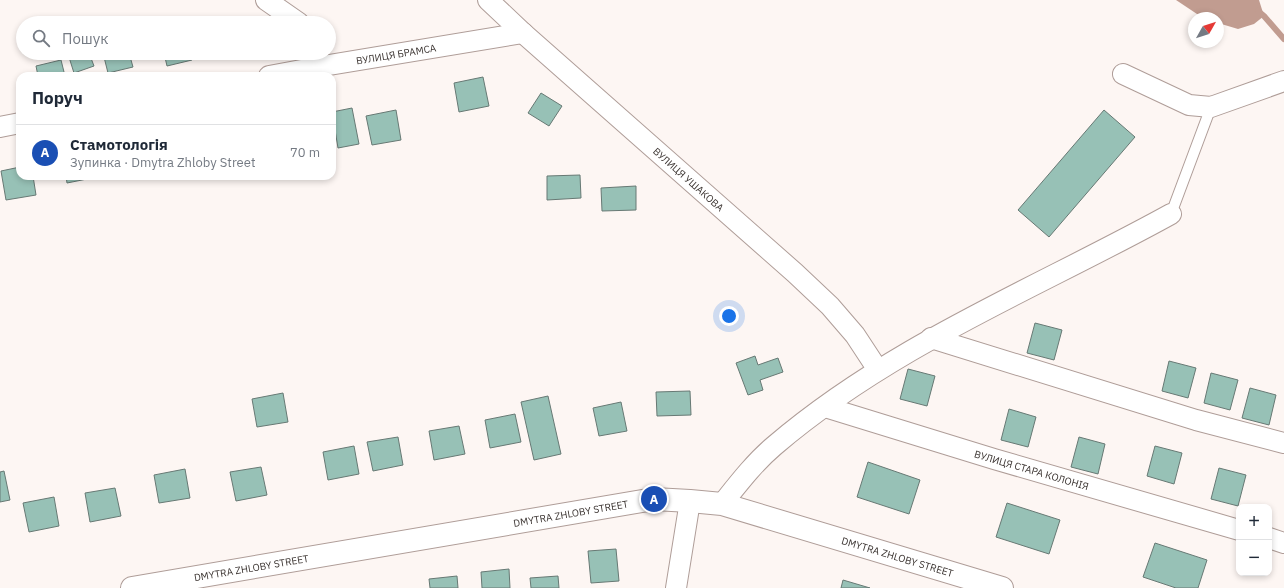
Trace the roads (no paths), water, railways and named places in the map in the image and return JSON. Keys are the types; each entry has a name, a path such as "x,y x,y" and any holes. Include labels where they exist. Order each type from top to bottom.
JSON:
{"main road":[{"name":"DMYTRA ZHLOBY STREET","path":"132,588 654,500 722,504 1002,588"}],"street":[{"path":"266,0 289,16"},
{"name":"ВУЛИЦЯ УШАКОВА","path":"488,0 523,33 795,273 830,306 855,335 878,370"},
{"name":"ВУЛИЦЯ БРАМСА","path":"336,57 523,33"},
{"name":"ВУЛИЦЯ БРАМСА","path":"281,72 319,60"},
{"path":"1123,74 1189,105 1211,107 1284,81"},
{"path":"0,127 16,124"},
{"path":"722,504 748,472 774,446 825,407 878,370 932,338 1052,275 1127,239 1171,214"},
{"path":"932,338 1196,420 1284,443"},
{"name":"ВУЛИЦЯ СТАРА КОЛОНІЯ","path":"825,407 994,459 1236,529"},
{"path":"676,588 690,501"},
{"path":"1272,539 1284,543"}],"lane":[{"path":"1171,214 1211,107"}],"waterway":[{"path":"1258,11 1284,39"}],"place":[{"name":"Стамотологія","path":"654,499"}]}
